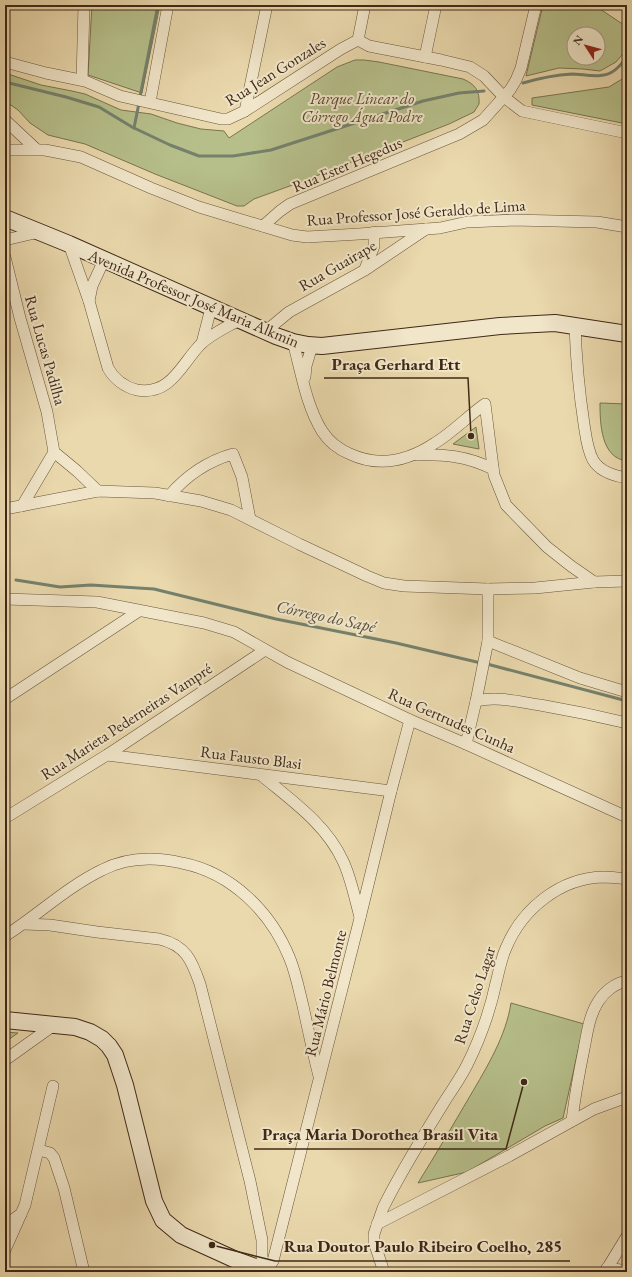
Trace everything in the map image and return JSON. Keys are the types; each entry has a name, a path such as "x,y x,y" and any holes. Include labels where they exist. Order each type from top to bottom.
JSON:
{"street":[{"path":"82,80 84,5"},
{"path":"142,100 168,5"},
{"path":"246,111 266,5"},
{"path":"365,5 358,40 369,46 470,68 484,76 504,97 522,111 627,133"},
{"path":"425,57 436,5"},
{"name":"Rua Ester Hegedus","path":"263,226 290,204 465,131 483,120 504,97 516,80 536,5"},
{"name":"Rua Jean Gonzales","path":"5,62 46,73 82,80 120,96 142,100 182,111 228,119 246,111 341,49 358,40"},
{"path":"5,120 36,149"},
{"name":"Rua Professor José Geraldo de Lima","path":"5,150 36,149 81,157 151,188 199,207 292,235 307,237 440,228 467,222 513,220 597,222 627,227"},
{"name":"Avenida Professor José Maria Alkmin","path":"5,218 69,244 239,320 293,342 312,346 511,325 555,323 627,334"},
{"name":"Rua Guairape","path":"266,331 289,312 364,270 426,228"},
{"path":"5,240 39,232"},
{"path":"364,270 374,246 374,232"},
{"path":"69,244 89,301 108,368 116,379 131,388 143,391 156,389 166,384 178,373 202,343 214,333 239,320"},
{"name":"Rua Lucas Padilha","path":"5,257 20,318 47,412 54,452"},
{"path":"89,301 92,286 104,260"},
{"path":"202,343 211,308"},
{"path":"574,325 580,397 590,455 599,468 609,474 627,478"},
{"path":"293,342 304,384 316,419 323,432 330,442 339,449 361,460 378,462 411,456 435,444 485,404 494,475 506,505 547,547 594,582"},
{"path":"304,384 306,366 312,346"},
{"path":"22,506 54,452 77,470 98,491"},
{"path":"169,496 178,485 194,472 216,459 232,454 242,478 250,519"},
{"path":"411,456 448,455 477,461 493,469"},
{"path":"5,509 98,491 155,493 201,501 231,510 306,547 384,582 404,586 488,589 535,588 594,582 627,581"},
{"path":"466,744 487,646 488,589"},
{"name":"Rua Gertrudes Cunha","path":"5,599 97,602 204,623 234,632 287,662 410,720 627,817"},
{"path":"5,699 139,611"},
{"path":"487,646 580,678 627,692"},
{"name":"Rua Marieta Pederneiras Vampré","path":"5,818 107,755 264,650"},
{"path":"476,701 486,699 507,699 589,713 627,723"},
{"name":"Rua Mário Belmonte","path":"266,1272 273,1261 410,720"},
{"name":"Rua Fausto Blasi","path":"107,755 391,791"},
{"path":"261,775 314,820 329,836 344,863 360,918"},
{"path":"5,936 70,890 103,869 121,862 144,858 171,860 214,874 242,892 262,910 284,944 291,960 300,990 319,1079"},
{"name":"Rua Celso Lagar","path":"384,1272 374,1242 377,1224 389,1196 467,1065 481,1034 505,948 518,925 538,902 570,884 603,877 627,879"},
{"path":"24,924 50,925 166,940 180,947 188,956 200,984 250,1180 262,1240 262,1256 266,1272"},
{"path":"572,1120 592,1014 597,1002 606,992 615,985 627,981"},
{"path":"5,1020 75,1028 90,1032 102,1039 115,1055 125,1085 154,1201 163,1220 180,1235 266,1272"},
{"path":"5,1060 54,1025"},
{"path":"5,1250 25,1205 53,1086"},
{"path":"377,1224 509,1156 594,1108 627,1097"},
{"path":"39,1150 50,1153 54,1158 64,1188 84,1272"},
{"path":"5,1225 21,1214"},
{"path":"627,1236 606,1270 627,1271"}],"green space":[{"path":"92,5 160,5 142,93 88,75"},
{"path":"543,5 594,5 627,27 627,49 616,62 600,71 559,68 526,76"},
{"name":"Parque Linear do Córrego Água Podre","path":"355,60 379,62 463,79 471,83 476,88 479,95 479,104 474,112 449,124 254,199 244,206 237,206 155,174 85,144 48,135 30,123 18,110 5,101 5,73 41,85 85,94 121,110 151,114 201,129 224,131 229,138 337,67"},
{"path":"627,76 627,124 532,105 532,98 609,87"},
{"path":"600,403 627,404 627,461 618,459 607,447 602,430"},
{"path":"476,427 479,449 453,444"},
{"path":"511,1003 584,1024 563,1118 545,1126 467,1172 418,1183 489,1063 505,1027"},
{"path":"5,1032 18,1033 5,1042"}],"waterway":[{"path":"140,97 158,5"},
{"path":"523,83 559,75 572,74 598,76 608,74 616,69 627,57"},
{"path":"5,82 99,107 132,127 170,145 199,156 233,156 271,150 423,101 459,93 484,91"},
{"path":"134,128 139,103"},
{"name":"Córrego do Sapé","path":"16,580 60,587 91,585 154,589 276,619 396,643 481,663"},
{"name":"Córrego do Sapé","path":"487,664 627,701"}],"place":[{"name":"Praça Gerhard Ett","path":"471,436"},
{"name":"Praça Maria Dorothea Brasil Vita","path":"524,1082"},
{"name":"Rua Doutor Paulo Ribeiro Coelho, 285","path":"212,1245"}]}
